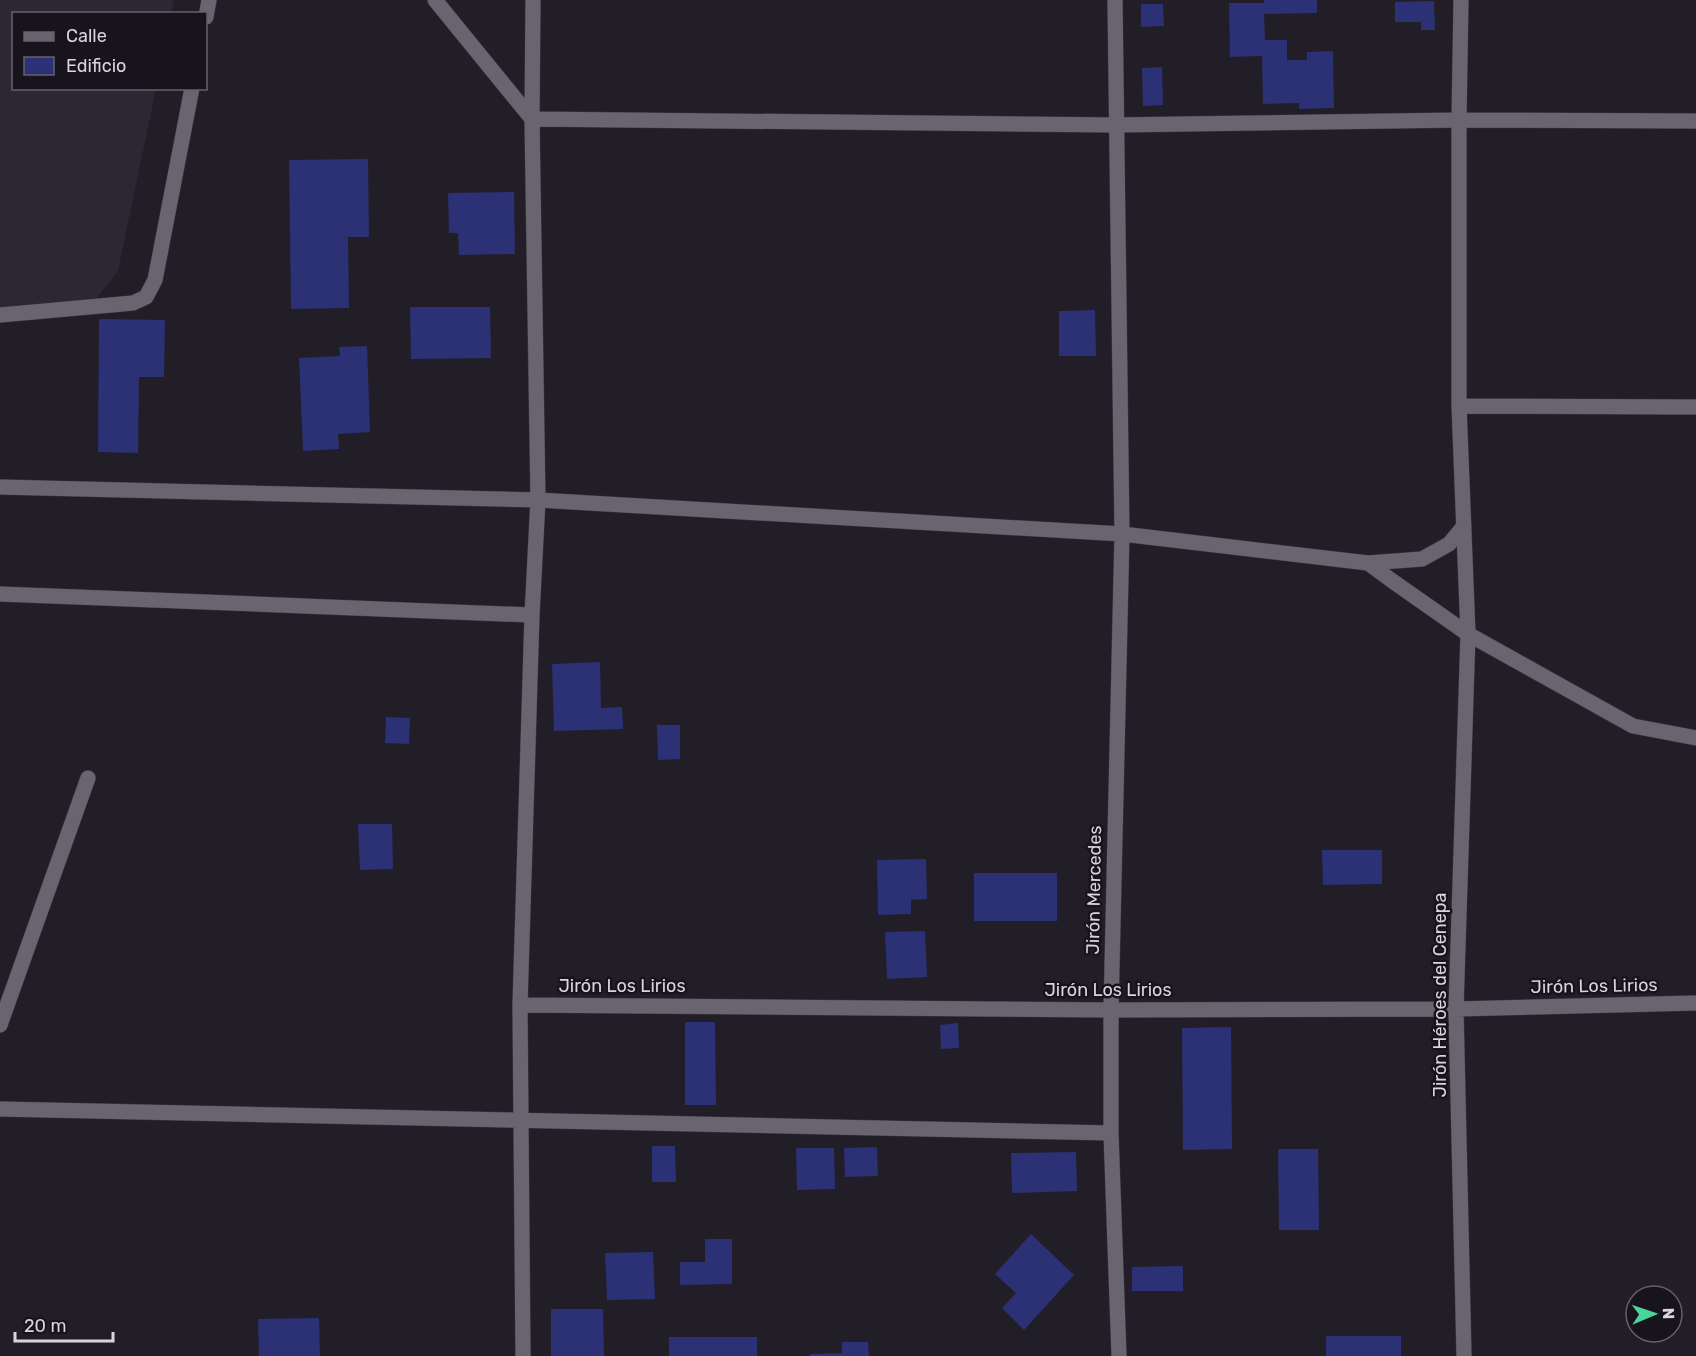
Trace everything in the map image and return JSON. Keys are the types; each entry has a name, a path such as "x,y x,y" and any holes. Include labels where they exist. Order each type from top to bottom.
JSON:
{"street":[{"path":"435,0 532,119"},
{"path":"522,1356 520,1005 532,615 538,500 532,119 533,0"},
{"name":"Jirón Mercedes","path":"1115,0 1122,534 1111,1010 1111,1132 1119,1356"},
{"name":"Jirón Héroes del Cenepa","path":"1461,0 1459,406 1468,634 1456,1010 1464,1356"},
{"path":"0,315 133,303 146,297 155,280 192,90"},
{"path":"532,119 1116,124 1459,120 1696,121"},
{"path":"1459,406 1696,406"},
{"path":"0,487 538,500 1122,534 1368,562 1422,559 1449,544 1464,526"},
{"path":"1368,562 1468,634 1633,726 1696,738"},
{"path":"0,594 532,615"},
{"path":"0,1025 88,778"},
{"name":"Jirón Los Lirios","path":"520,1005 1111,1010 1456,1010 1696,1003"},
{"path":"0,1108 1111,1132"}],"shaded area":[{"path":"0,0 174,0 171,12 12,12 12,90 156,90 118,271 88,309 0,314"}],"building":[{"path":"1264,0 1317,0 1317,13 1264,14 1265,40 1287,40 1287,60 1307,60 1307,52 1333,51 1334,108 1299,109 1299,103 1263,104 1262,56 1230,57 1229,3 1264,3"},
{"path":"1434,1 1435,30 1421,30 1421,22 1395,22 1395,2"},
{"path":"1141,4 1163,4 1164,26 1141,27"},
{"path":"1162,67 1163,105 1143,106 1142,68"},
{"path":"368,159 369,237 348,237 349,308 291,309 289,160"},
{"path":"514,192 515,254 459,255 458,233 449,233 448,193"},
{"path":"410,307 490,307 491,358 411,359"},
{"path":"1095,310 1096,356 1059,356 1059,311"},
{"path":"99,319 165,320 164,377 139,377 138,453 98,452"},
{"path":"367,346 370,432 338,434 339,449 303,451 299,358 340,356 339,347"},
{"path":"600,662 601,708 622,707 623,729 554,731 552,664"},
{"path":"386,717 410,718 409,744 385,743"},
{"path":"657,725 680,725 680,759 658,760"},
{"path":"358,824 392,824 393,869 360,870"},
{"path":"1322,850 1382,850 1382,884 1323,885"},
{"path":"926,859 927,899 911,900 911,914 878,915 877,860"},
{"path":"974,873 1057,873 1057,921 974,921"},
{"path":"925,931 927,977 887,979 885,932"},
{"path":"685,1022 715,1022 716,1105 685,1105"},
{"path":"958,1023 959,1048 941,1049 940,1025"},
{"path":"1231,1027 1232,1149 1183,1150 1182,1028"},
{"path":"652,1146 675,1146 676,1182 652,1182"},
{"path":"877,1147 878,1176 845,1177 844,1148"},
{"path":"796,1148 834,1148 835,1189 797,1190"},
{"path":"1278,1149 1318,1149 1319,1230 1279,1230"},
{"path":"1076,1152 1077,1191 1012,1193 1011,1153"},
{"path":"1031,1234 1074,1275 1024,1330 1002,1308 1016,1293 995,1274"},
{"path":"705,1239 732,1239 732,1284 680,1285 680,1262 705,1262"},
{"path":"653,1252 655,1299 607,1300 605,1253"},
{"path":"1183,1266 1183,1291 1132,1291 1132,1267"},
{"path":"551,1309 603,1309 604,1356 551,1356"},
{"path":"319,1318 320,1356 259,1356 258,1319"},
{"path":"1326,1336 1401,1336 1401,1356 1326,1356"},
{"path":"669,1337 757,1337 757,1356 669,1356"},
{"path":"842,1342 868,1342 869,1356 810,1356 810,1354 842,1353"}]}
